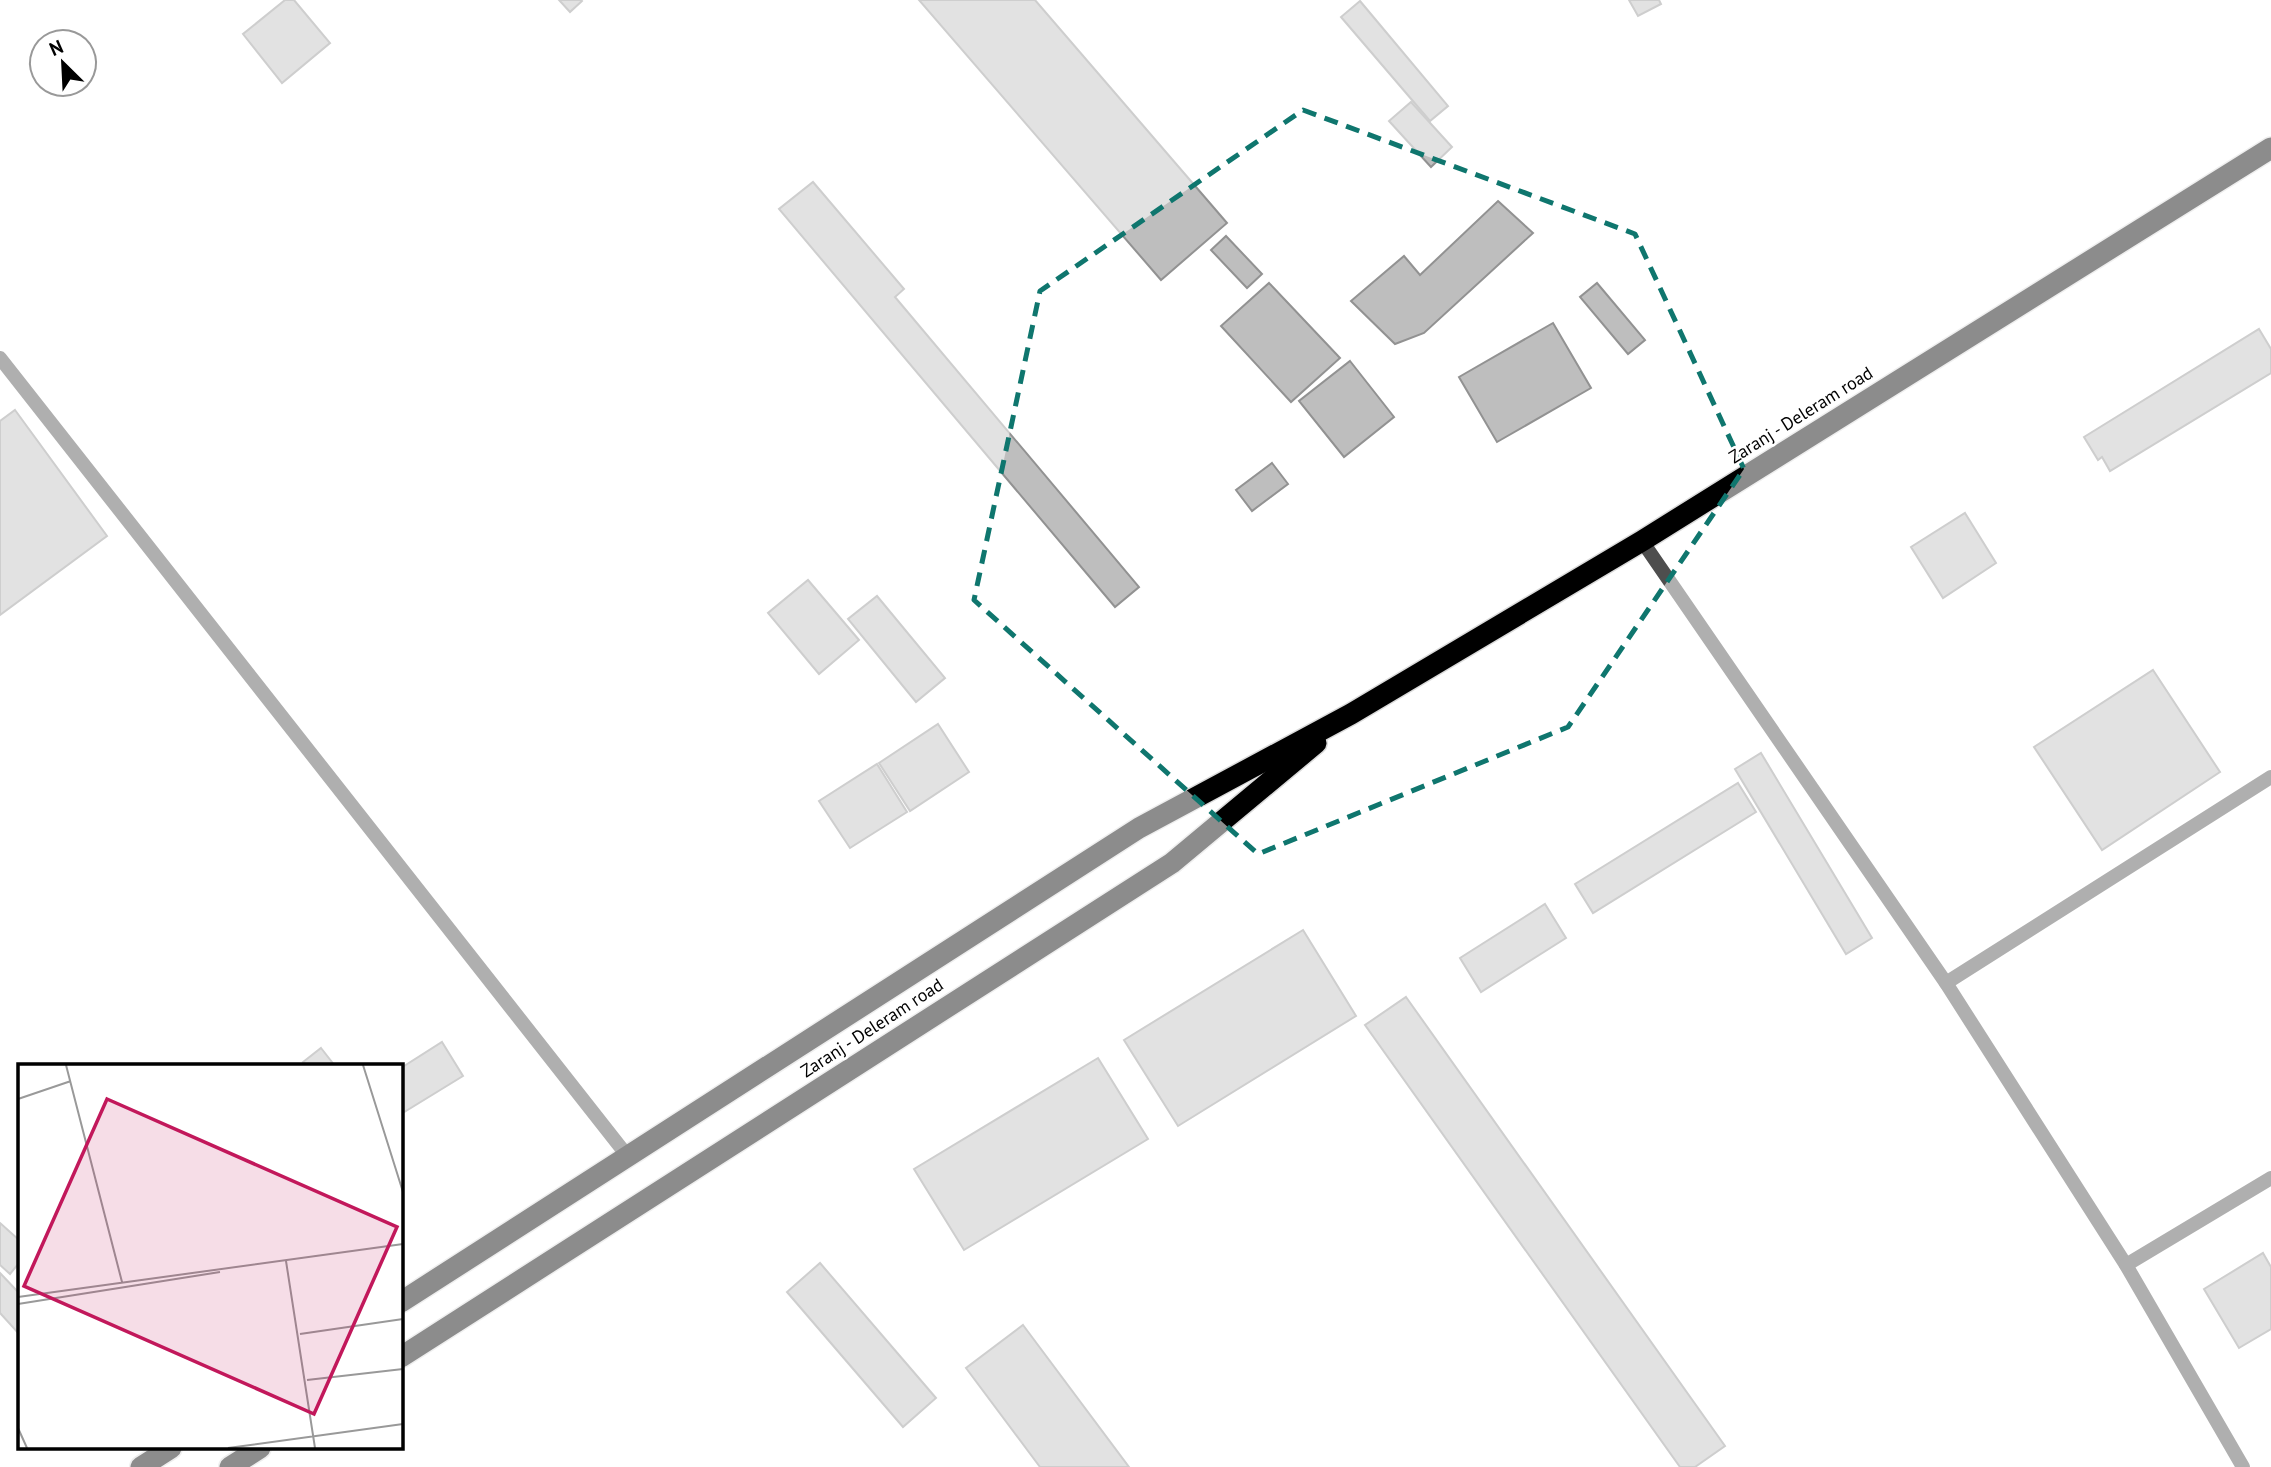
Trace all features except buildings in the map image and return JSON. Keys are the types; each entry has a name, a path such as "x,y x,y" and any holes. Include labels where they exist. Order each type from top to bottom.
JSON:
{"highway":[{"name":"Zaranj - Deleram road","path":"402,1301 1139,828 1351,714 1643,541 2271,148"},
{"name":"Zaranj - Deleram road","path":"402,1356 1172,863 1351,714"},
{"path":"141,1467 168,1450"},
{"path":"230,1467 257,1450"}],"street":[{"path":"0,358 629,1158"},
{"path":"1643,541 1946,984 2126,1265 2243,1467"},
{"path":"1946,984 2271,777"},
{"path":"2126,1265 2271,1178"}],"highlighted area":[{"path":"1303,110 1635,234 1744,469 1568,727 1258,854 974,600 1040,291"}]}
